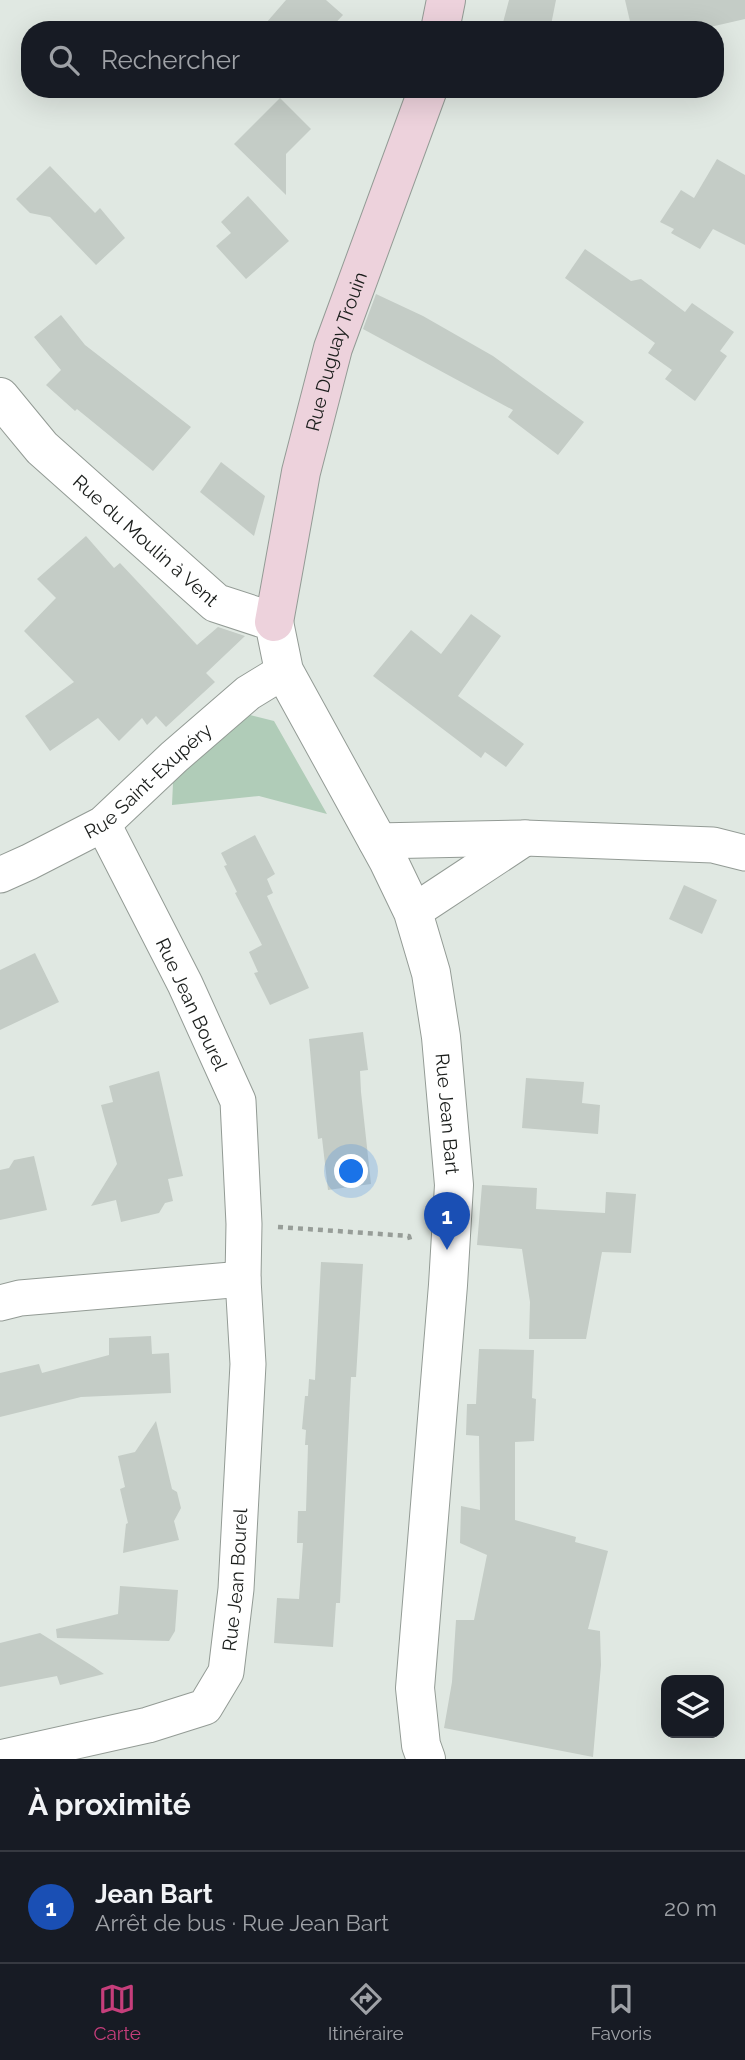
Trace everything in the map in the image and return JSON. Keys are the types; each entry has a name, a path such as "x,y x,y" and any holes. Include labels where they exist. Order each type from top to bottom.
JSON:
{"main road":[{"path":"442,21 446,0"},
{"name":"Rue Duguay Trouin","path":"274,621 301,472 333,348 425,98"}],"street":[{"name":"Rue du Moulin à Vent","path":"0,397 42,448 216,603 274,621"},
{"path":"274,621 284,671"},
{"name":"Rue Saint-Exupéry","path":"0,875 103,824 174,757 248,693 284,671"},
{"name":"Rue Jean Bart","path":"284,671 413,912 431,973 441,1037 454,1185 449,1286 415,1688 421,1745 426,1759"},
{"name":"Rue Jean Bourel","path":"0,1758 148,1725 205,1707 226,1672 236,1589 248,1364 238,1101 185,984 103,824"},
{"path":"413,912 525,838"},
{"path":"376,841 525,838 713,845 745,853"},
{"path":"0,1303 20,1298 243,1279"}],"path":[{"path":"244,1224 409,1236"}],"green space":[{"path":"250,715 274,721 327,814 259,796 172,805 173,783 230,727"}],"building":[{"path":"286,0 326,0 343,15 337,21 268,21"},
{"path":"509,0 556,0 552,21 503,21"},
{"path":"625,0 745,0 745,19 724,24 724,21 630,21"},
{"path":"280,98 311,129 286,154 286,195 234,144"},
{"path":"717,159 745,175 745,245 713,229 700,249 671,233 674,229 660,222 681,190 694,198"},
{"path":"50,166 95,213 100,208 125,238 96,265 50,217 30,213 16,199"},
{"path":"248,196 289,241 246,279 216,246 231,233 221,222"},
{"path":"585,249 631,281 641,279 685,312 692,303 734,332 720,351 727,356 695,401 665,379 672,370 648,353 655,343 565,278"},
{"path":"376,294 423,316 493,356 584,422 558,455 508,417 513,410 363,329"},
{"path":"61,315 85,345 191,427 153,471 46,385 61,370 34,337"},
{"path":"221,462 265,496 254,536 200,492"},
{"path":"86,536 114,568 120,563 197,645 218,627 245,636 206,673 215,682 166,727 156,716 147,725 142,718 119,741 98,718 50,751 25,716 74,682 24,631 56,598 37,579"},
{"path":"471,614 501,636 458,696 524,744 506,767 485,752 481,758 373,676 411,630 441,654"},
{"path":"255,835 275,874 267,879 273,893 267,896 309,988 270,1005 254,973 258,972 249,952 262,945 235,893 237,892 224,866 227,865 221,853"},
{"path":"684,885 717,900 702,934 669,919"},
{"path":"35,953 59,1002 0,1030 0,970"},
{"path":"363,1032 368,1070 360,1071 361,1092 371,1184 328,1190 322,1138 318,1139 309,1039"},
{"path":"159,1071 183,1176 168,1179 173,1201 165,1203 159,1213 121,1222 116,1200 91,1206 117,1164 101,1105 113,1102 109,1086"},
{"path":"526,1078 584,1082 582,1103 600,1105 598,1134 522,1128"},
{"path":"34,1156 47,1210 0,1220 0,1170 9,1168 14,1160"},
{"path":"482,1185 537,1188 536,1209 605,1213 606,1192 636,1194 631,1253 602,1252 586,1339 529,1339 530,1302 522,1249 477,1245"},
{"path":"321,1262 363,1264 356,1377 351,1377 340,1603 336,1603 333,1647 274,1643 277,1598 299,1599 303,1543 297,1543 298,1511 306,1511 308,1445 305,1445 306,1430 302,1429 309,1379 315,1380"},
{"path":"151,1336 152,1354 169,1353 171,1393 81,1397 0,1417 0,1373 39,1364 42,1373 109,1355 109,1338"},
{"path":"479,1349 534,1350 534,1441 515,1442 515,1520 576,1537 575,1542 608,1551 588,1629 600,1631 601,1665 593,1757 444,1728 452,1682 456,1620 474,1620 487,1555 460,1543 461,1506 480,1510 479,1436 466,1435 467,1404 476,1404"},
{"path":"156,1421 172,1489 177,1492 181,1508 174,1521 179,1540 123,1553 128,1523 120,1489 125,1487 118,1456 135,1452"},
{"path":"120,1586 178,1590 175,1631 169,1641 57,1638 56,1629 118,1614"},
{"path":"40,1633 104,1674 60,1685 57,1676 0,1687 0,1643"}],"place":[{"name":"Jean Bart","path":"447,1250"}]}
